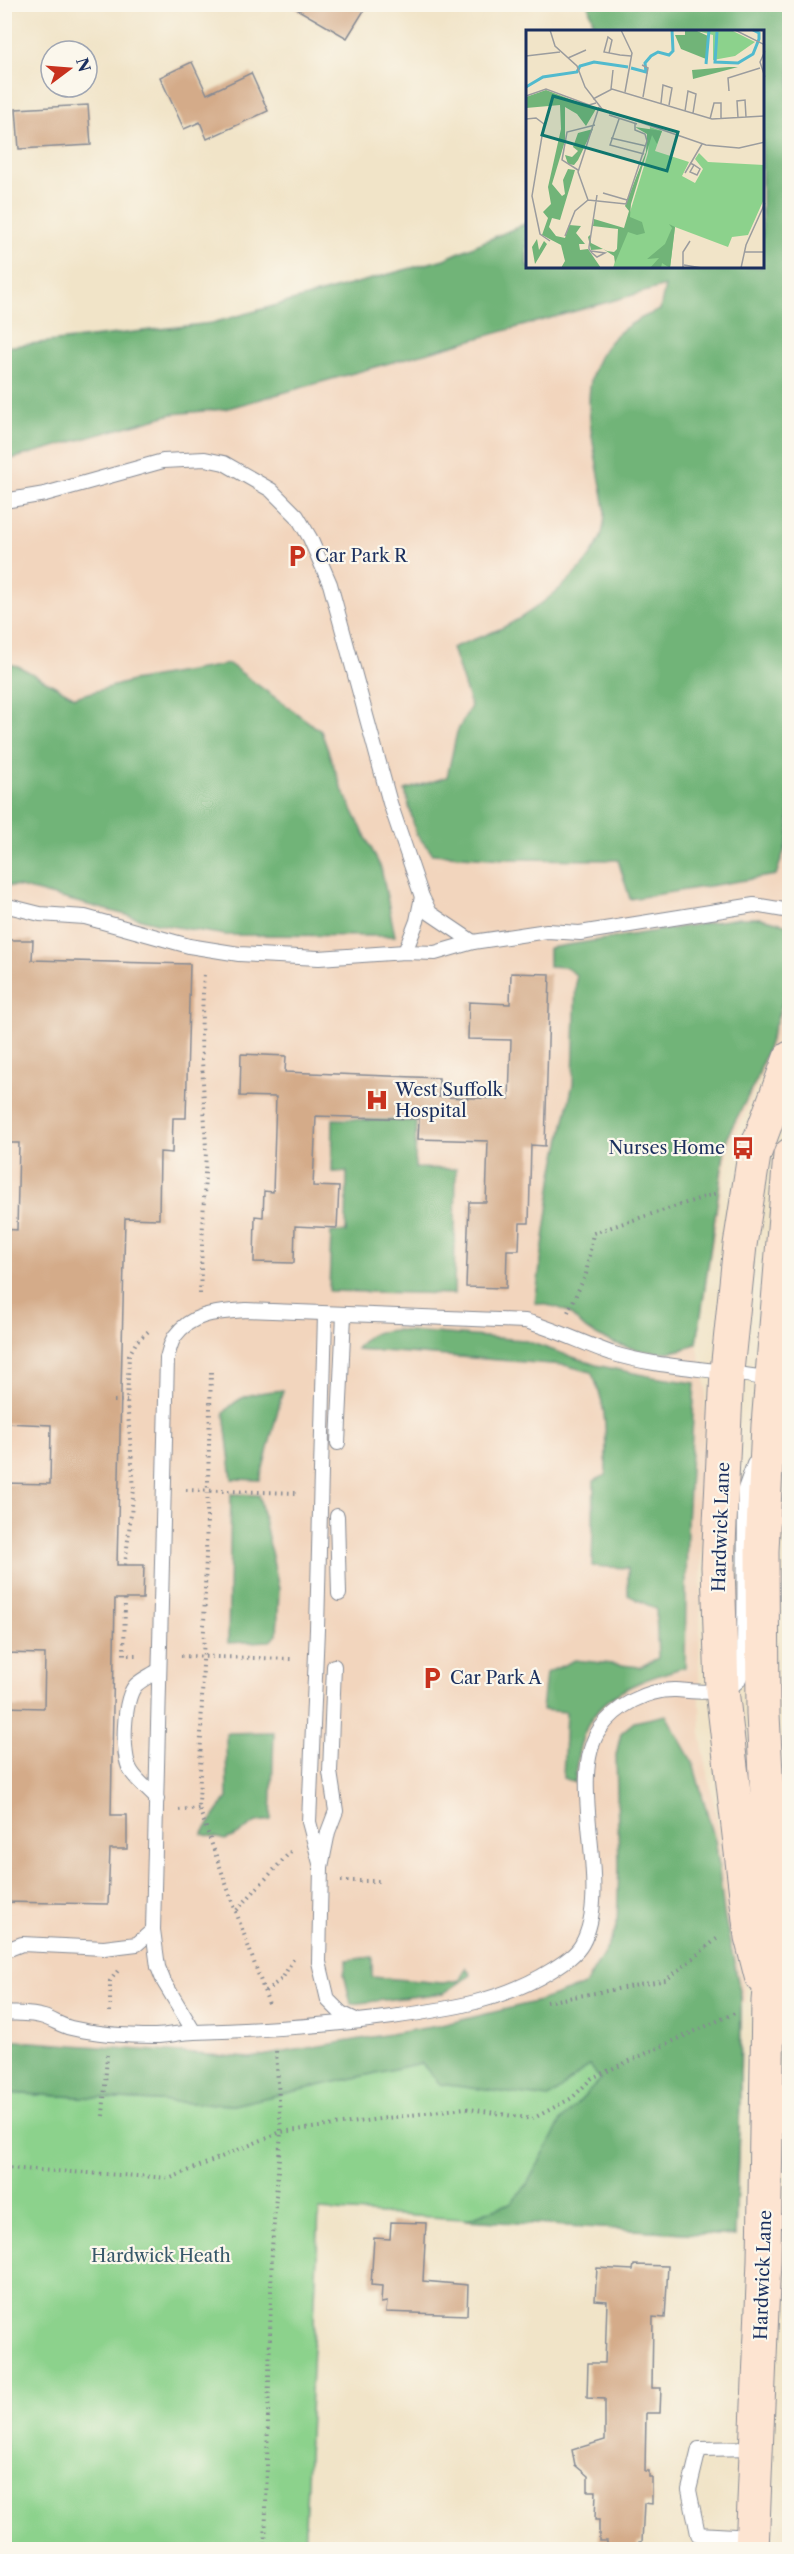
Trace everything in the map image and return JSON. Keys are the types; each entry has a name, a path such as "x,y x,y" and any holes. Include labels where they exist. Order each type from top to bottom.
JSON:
{"street":[{"name":"Hardwick Lane","path":"752,2543 778,2105 768,2002 751,1937 738,1828 708,1700 718,1567 714,1370 732,1318 740,1245 754,1155 789,1058"},
{"name":"Hardwick Lane","path":"768,2002 774,1935 763,1714 762,1551 768,1425 789,1155"}],"lane":[{"path":"4,501 45,494 163,461 205,459 224,463 270,490 297,516 310,538 330,584 390,803 422,897 430,913 473,942"},
{"path":"405,952 417,921 422,897"},
{"path":"4,905 40,914 85,917 206,948 239,954 319,957 405,952 435,953 473,942 547,931 580,933 754,905 789,911"},
{"path":"194,2032 164,1982 158,1967 153,1930 167,1358 175,1336 191,1321 211,1312 255,1310 525,1321 547,1326 611,1353 656,1364 758,1377 765,1382 771,1392"},
{"path":"321,1867 309,1822 317,1629 325,1314"},
{"path":"338,1443 344,1315"},
{"path":"4,2013 42,2016 69,2028 156,2036 194,2032 275,2030 459,2008 494,1998 535,1980 566,1961 582,1944 590,1917 593,1889 588,1787 589,1758 599,1730 619,1708 647,1694 675,1690 708,1700 737,1681 744,1667 745,1489 768,1425"},
{"path":"337,1516 339,1594"},
{"path":"334,1666 330,1772 336,1811 328,1832 321,1867 319,1962 328,2000 341,2013 358,2021"},
{"path":"157,1798 131,1772 125,1758 127,1700 135,1686 159,1670"},
{"path":"4,1951 21,1944 104,1948 137,1944 153,1930"},
{"path":"752,2543 698,2534 690,2490 699,2449 756,2448"}],"path":[{"path":"200,1294 206,1150 201,1036 206,948"},
{"path":"211,1372 199,1809 265,1991 275,2030 281,2132 272,2248 265,2550"},
{"path":"114,1401 127,1401"},
{"path":"215,1491 305,1493"},
{"path":"223,1657 300,1659"},
{"path":"237,1910 299,1843"},
{"path":"543,2002 666,1980 738,1920 749,1916"},
{"path":"4,2168 171,2178 281,2132 464,2108 532,2119 572,2098 592,2078 768,2002"}],"shaded area":[{"name":"West Suffolk Hospital","path":"789,130 789,1010 728,1151 697,1343 706,1388 699,1669 701,1738 732,1897 746,2003 233,2105 5,2093 5,351 228,323 526,267 764,268 764,257"}],"green space":[{"path":"588,5 790,5 789,837 776,875 630,899 618,860 504,859 433,854 416,834 405,790 447,777 457,732 471,706 452,648 501,628 533,610 570,579 590,557 599,541 604,528 605,509 590,420 589,393 594,368 606,346 628,326 660,310 665,286 225,409 172,414 4,461 5,347 212,323 444,259 526,223 526,268 764,268 764,30 596,30"},
{"path":"4,663 18,666 75,697 132,681 229,664 321,731 342,789 381,868 395,936 226,935 164,925 5,885"},
{"path":"739,918 761,918 789,925 789,983 757,1079 729,1133 725,1147 697,1343 671,1352 627,1347 587,1330 563,1309 535,1303 553,1174 573,1084 576,975 565,967 549,966 549,948"},
{"path":"333,1119 416,1121 415,1168 456,1169 454,1294 329,1291 331,1232 346,1232 347,1172 332,1172"},
{"path":"396,1330 523,1340 596,1365 695,1383 687,1523 685,1667 639,1682 605,1703 593,1717 584,1734 578,1756 575,1783 563,1778 566,1712 542,1710 546,1673 575,1660 640,1667 658,1658 656,1609 628,1595 628,1568 592,1566 594,1481 606,1475 605,1422 597,1385 591,1372 564,1365 356,1349 364,1339 373,1334"},
{"path":"283,1390 260,1480 232,1479 224,1413 244,1397"},
{"path":"231,1494 259,1495 279,1589 277,1635 270,1641 228,1643"},
{"path":"666,1715 693,1763 716,1844 724,1914 741,1996 735,2236 465,2220 510,2203 526,2186 561,2121 600,2080 590,2065 549,2098 440,2084 421,2063 233,2105 5,2093 5,2040 250,2058 437,2026 539,2001 585,1985 617,1927 619,1864 616,1755 621,1733 634,1722"},
{"path":"274,1732 271,1820 256,1822 225,1840 202,1834 227,1798 226,1733"},
{"path":"372,1957 372,1977 443,1983 460,1980 466,1967 471,1975 444,1993 351,2004 344,1974 347,1960"},
{"name":"Hardwick Heath","path":"741,1996 735,2236 319,2210 304,2549 5,2550 5,2093 233,2105"}],"building":[{"path":"288,4 368,4 347,38"},
{"path":"192,62 207,94 251,73 268,111 207,139 200,122 184,129 160,77"},
{"path":"88,105 91,145 19,149 16,109"},
{"path":"4,940 33,940 32,960 190,964 186,1118 173,1118 172,1153 160,1152 159,1219 125,1218 117,1565 144,1565 143,1599 115,1599 111,1815 127,1815 127,1849 110,1849 108,1904 4,1902 4,1707 44,1708 45,1654 4,1653 4,1483 50,1484 51,1425 4,1423 4,1229 17,1230 19,1143 4,1143"},
{"path":"511,973 550,974 545,1146 531,1145 529,1223 520,1223 519,1250 507,1250 506,1288 466,1287 469,1202 486,1202 488,1141 418,1139 419,1119 316,1116 313,1186 339,1187 337,1228 295,1226 294,1263 254,1262 255,1216 263,1217 264,1191 273,1192 276,1097 240,1096 241,1054 286,1056 285,1072 439,1078 439,1097 509,1099 511,1040 468,1039 469,1002 510,1004"},
{"path":"391,2222 426,2223 423,2281 468,2285 467,2315 386,2312 387,2302 381,2303 382,2286 371,2285 374,2238 390,2239"},
{"path":"634,2265 668,2266 665,2318 653,2317 652,2388 661,2388 660,2413 646,2413 645,2471 649,2471 649,2477 652,2477 652,2504 644,2503 642,2542 639,2542 638,2550 607,2550 607,2541 599,2541 599,2520 595,2520 596,2491 588,2491 588,2476 575,2465 572,2450 605,2440 605,2399 587,2398 588,2363 605,2363 607,2301 595,2300 597,2268 633,2270"}],"place":[{"name":"Car Park R","path":"297,556"},
{"name":"West Suffolk Hospital","path":"377,1100"},
{"name":"Nurses Home","path":"743,1148"},
{"name":"Car Park A","path":"432,1678"}]}
